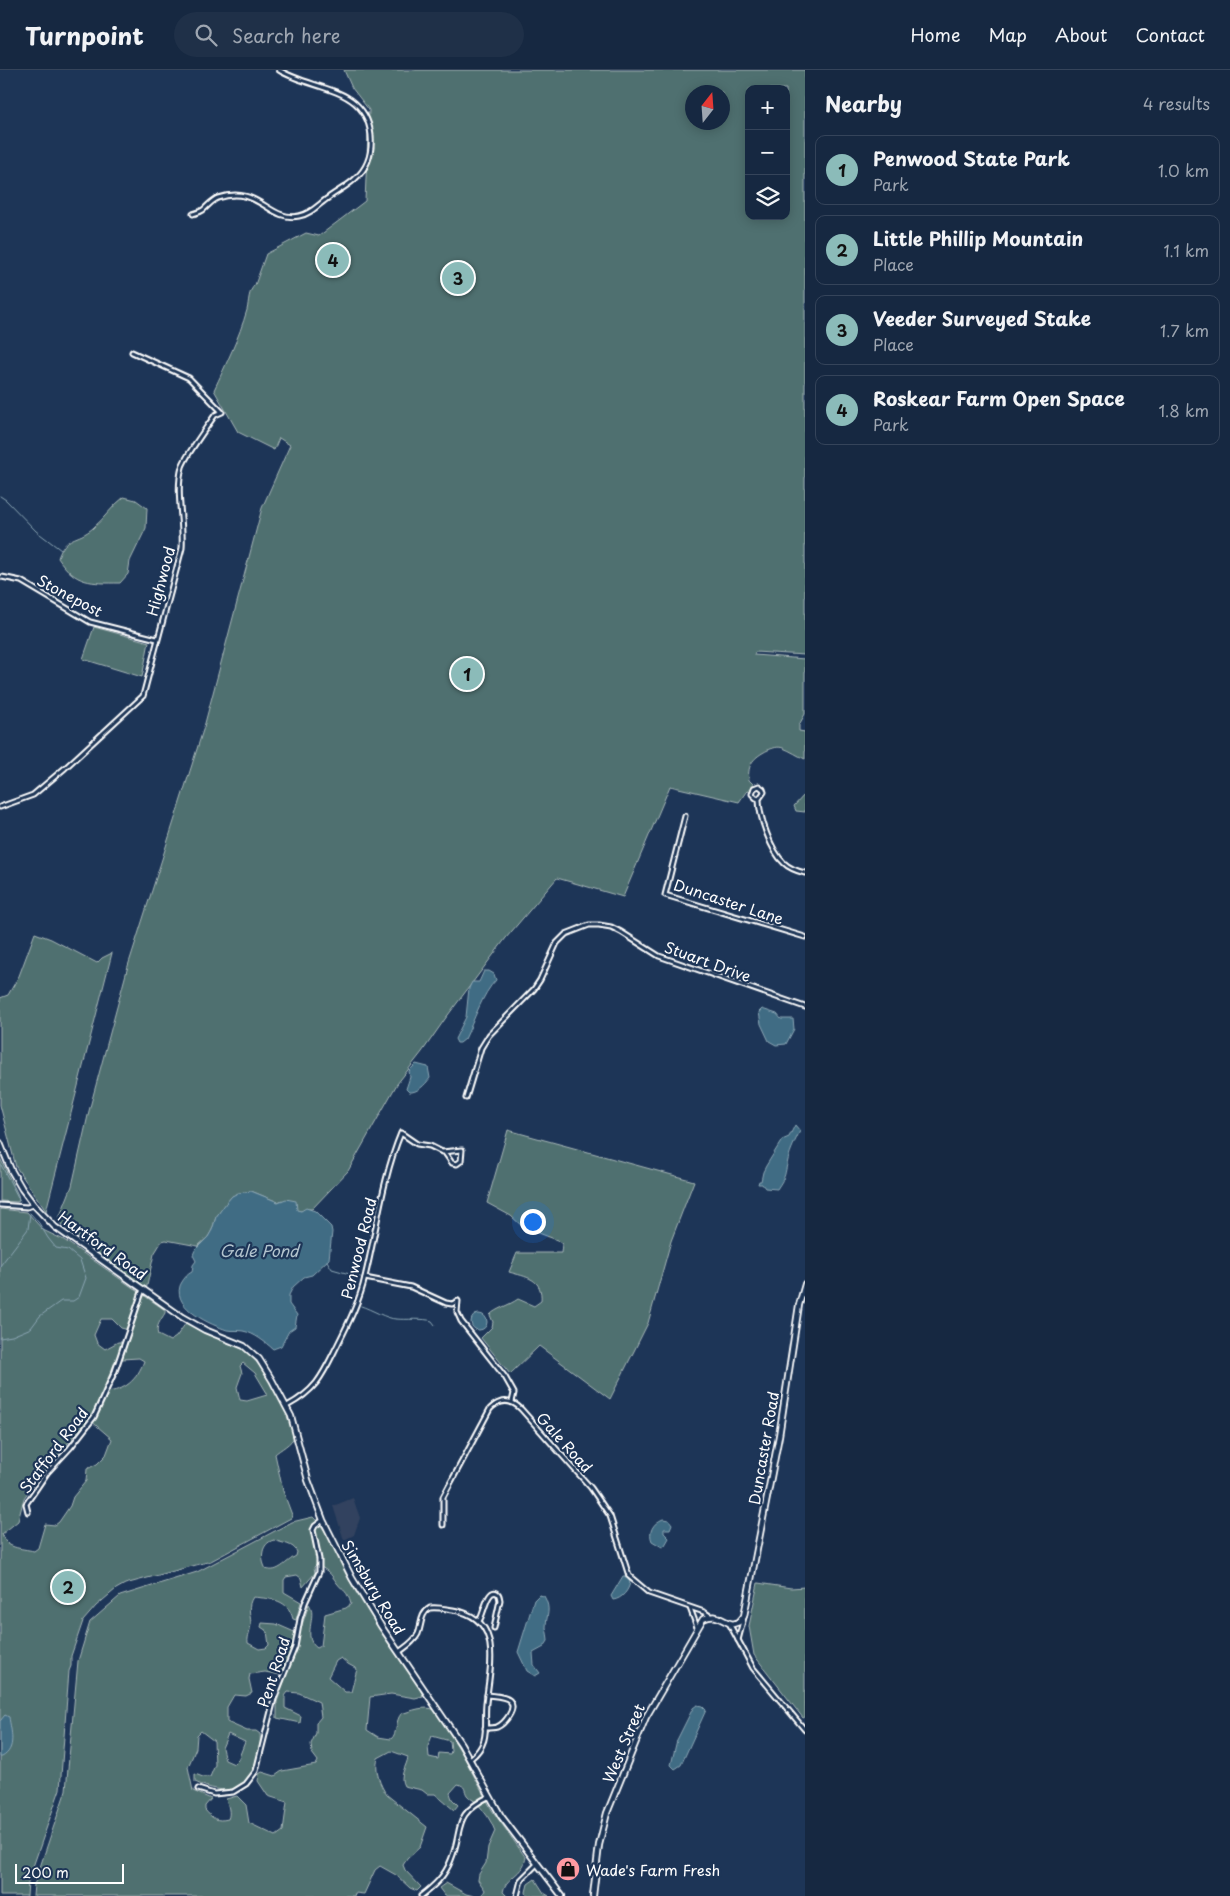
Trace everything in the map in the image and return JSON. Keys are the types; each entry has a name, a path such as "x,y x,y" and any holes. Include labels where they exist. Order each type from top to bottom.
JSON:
{"main road":[{"name":"Hartford Road","path":"0,1143 16,1179 34,1206 61,1233 170,1309"},
{"name":"Duncaster Road","path":"744,1616 779,1436 797,1313 805,1284"},
{"name":"Simsbury Road","path":"170,1309 195,1325 251,1351 264,1366 294,1425 308,1480 323,1520 352,1578 381,1626 470,1759 506,1822 562,1896"},
{"path":"710,1616 717,1616 733,1624 739,1622 744,1616"},
{"name":"West Street","path":"593,1896 599,1845 607,1813 646,1717 697,1626 703,1619 710,1616"}],"street":[{"path":"193,214 203,210 215,199 240,194 252,198 284,216 298,216 308,213 356,178 364,168 370,153 371,129 359,108 346,98 294,78 279,70"},
{"name":"Highwood","path":"0,808 33,794 65,768 143,696 182,548 183,532 179,488 182,467 215,414 222,412 189,378 132,352"},
{"name":"Stonepost","path":"2,577 21,582 35,592 90,622 157,639"},
{"path":"759,799 763,823 778,857 790,868 805,873"},
{"name":"Duncaster Lane","path":"685,816 664,895 805,937"},
{"name":"Stuart Drive","path":"466,1098 481,1048 489,1036 534,989 557,943 566,934 589,925 611,927 659,956 805,1007"},
{"name":"Penwood Road","path":"286,1406 305,1395 322,1378 353,1313 365,1278 388,1176 401,1133 417,1144 430,1146 445,1153"},
{"path":"462,1150 461,1161 456,1164 452,1163 445,1153 462,1150"},
{"path":"0,1205 34,1206"},
{"path":"365,1278 411,1287 452,1304 458,1301 457,1312 461,1321 505,1376 514,1393 512,1402 499,1402 490,1409 443,1497 443,1525"},
{"name":"Stafford Road","path":"28,1512 26,1504 42,1480 94,1417 115,1371 143,1289"},
{"name":"Gale Road","path":"512,1402 521,1409 591,1488 610,1516 629,1576 649,1593 704,1612 710,1616"},
{"name":"Pent Road","path":"198,1789 217,1794 233,1792 246,1784 256,1771 274,1699 295,1647 300,1618 305,1603 319,1572 319,1558 313,1530 314,1526 323,1520"},
{"path":"479,1621 483,1615 488,1595 496,1593 500,1600 494,1628"},
{"path":"399,1652 415,1638 423,1614 429,1608 434,1607 461,1612 479,1621 488,1638 492,1653 492,1664 487,1695 483,1746 470,1759"},
{"path":"689,1607 697,1626"},
{"name":"Duncaster Road","path":"738,1641 744,1616"},
{"path":"728,1623 753,1668 805,1730"},
{"path":"485,1728 495,1728 500,1725 509,1715 512,1707 508,1700 487,1695"},
{"path":"421,1896 437,1883 447,1868 454,1851 463,1817 476,1804 490,1796"},
{"path":"517,1896 521,1880 537,1864"}],"shaded area":[{"path":"353,1498 360,1518 354,1535 344,1540 333,1506"}],"green space":[{"path":"344,70 805,70 805,655 755,652 754,655 805,659 805,714 799,725 799,731 805,732 805,759 779,747 759,755 750,765 749,770 749,780 756,787 746,792 739,802 670,786 623,897 557,878 506,938 397,1084 348,1171 312,1209 298,1211 282,1200 278,1202 251,1191 232,1196 216,1217 208,1237 198,1246 166,1240 162,1241 154,1254 146,1290 77,1244 79,1237 58,1221 72,1186 89,1111 128,966 204,727 262,508 290,445 279,438 274,450 238,432 214,390 240,331 250,293 255,285 266,254 306,233 319,236 365,201 369,110 352,88"},
{"path":"124,497 136,500 147,508 146,528 130,561 128,574 120,583 92,582 78,578 58,558 61,550 68,542 93,528"},
{"path":"94,627 149,642 142,677 83,659"},
{"path":"805,794 805,812 796,811 794,806"},
{"path":"35,933 51,939 97,963 112,953 46,1211 16,1167 0,1105 0,998 8,995 19,976"},
{"path":"508,1130 694,1181 671,1241 648,1323 610,1399 539,1346 510,1374 481,1338 492,1327 493,1322 490,1315 495,1311 518,1299 534,1306 541,1301 541,1293 536,1283 527,1277 509,1272 517,1253 561,1253 562,1244 557,1240 523,1227 511,1216 487,1203"},
{"path":"0,1158 18,1195 19,1201 17,1202 0,1201"},
{"path":"0,1209 27,1212 43,1230 64,1240 165,1310 158,1326 158,1335 170,1341 176,1337 186,1323 206,1334 245,1350 259,1365 275,1391 294,1436 289,1444 275,1454 283,1491 292,1515 291,1518 211,1561 125,1584 96,1606 83,1621 71,1656 60,1789 28,1881 27,1896 0,1896","holes":["101,1319 112,1319 121,1328 129,1330 130,1335 122,1359 139,1358 144,1361 138,1374 124,1387 105,1392 103,1390 118,1355 121,1342 105,1349 97,1343 94,1335","243,1363 255,1373 267,1395 247,1401 240,1400 237,1387 242,1373 240,1366","90,1420 112,1439 106,1455 97,1464 87,1469 86,1481 73,1497 70,1506 59,1522 55,1525 45,1524 38,1548 34,1551 6,1543 2,1534 18,1521 24,1498 34,1483 87,1421"]},
{"path":"313,1517 319,1523 329,1538 357,1594 419,1687 423,1696 415,1698 391,1694 370,1697 367,1730 378,1737 391,1739 395,1734 401,1714 422,1708 435,1710 463,1755 492,1810 526,1858 521,1869 504,1888 503,1892 507,1896 482,1896 485,1890 478,1880 479,1874 486,1863 488,1847 495,1831 483,1810 469,1798 464,1787 458,1784 450,1793 452,1799 458,1805 454,1810 435,1794 427,1794 422,1790 404,1786 402,1775 408,1757 391,1751 378,1758 377,1762 378,1777 382,1787 387,1795 427,1827 420,1847 403,1865 405,1870 421,1887 417,1891 410,1888 396,1875 380,1866 375,1870 364,1894 355,1893 354,1896 33,1896 34,1885 66,1790 78,1661 90,1622 120,1596 197,1572 292,1522","holes":["274,1540 290,1545 297,1552 296,1556 274,1570 266,1569 262,1556 266,1544","316,1565 328,1572 347,1594 351,1604 346,1608 325,1614 321,1646 317,1648 310,1638 312,1614 309,1604 299,1634 276,1624 262,1623 261,1627 267,1631 269,1645 266,1648 259,1649 248,1643 251,1623 249,1607 253,1597 278,1601 287,1607 293,1619 296,1620 301,1602 284,1592 284,1580 286,1577 297,1575 301,1578 303,1587 315,1573 314,1567","341,1658 357,1669 351,1692 345,1692 328,1677 336,1661","265,1672 286,1676 277,1702 277,1718 300,1723 301,1716 285,1708 285,1696 288,1692 299,1693 319,1702 321,1717 316,1723 316,1733 311,1744 312,1753 318,1761 316,1765 282,1771 275,1776 262,1772 259,1774 258,1781 268,1796 287,1802 283,1831 276,1836 249,1823 246,1805 237,1796 226,1799 229,1812 228,1819 217,1820 212,1817 205,1810 205,1806 211,1799 193,1791 188,1767 196,1748 197,1735 201,1731 214,1741 215,1765 210,1777 195,1774 195,1782 226,1790 242,1784 248,1778 257,1757 260,1734 256,1731 247,1731 227,1722 227,1707 234,1695 246,1696 252,1693 249,1679 250,1674","228,1734 245,1742 238,1760 234,1764 225,1760 222,1748","432,1736 450,1741 451,1751 450,1754 439,1753 438,1759 429,1757 428,1746"]},
{"path":"758,1583 791,1588 805,1587 805,1717 803,1718 754,1655 749,1626"},
{"path":"535,1879 544,1893 549,1896 527,1896 528,1884"},
{"path":"446,1883 466,1894 474,1896 445,1896 439,1888"}],"water":[{"path":"484,971 494,974 496,980 482,1000 465,1039 457,1043 455,1039 466,1017 469,988 472,982 479,982"},
{"path":"762,1009 777,1014 781,1019 793,1019 794,1029 786,1044 776,1045 769,1041 761,1024 759,1012"},
{"path":"416,1064 428,1067 430,1078 421,1088 409,1092 406,1089 410,1077 409,1071"},
{"path":"795,1125 800,1131 790,1153 784,1177 777,1189 765,1188 762,1184 758,1184 761,1181 763,1172 782,1140 789,1137"},
{"name":"Gale Pond","path":"251,1191 278,1202 286,1199 296,1201 297,1210 301,1211 306,1208 315,1211 331,1227 332,1232 329,1259 312,1275 304,1277 293,1287 289,1295 289,1304 297,1315 295,1327 289,1331 281,1346 273,1349 251,1334 243,1331 227,1330 195,1315 182,1302 179,1294 181,1284 192,1272 196,1261 193,1255 195,1250 208,1237 216,1217 232,1196"},
{"path":"479,1314 487,1322 479,1330 471,1322"},
{"path":"663,1519 669,1520 672,1524 670,1529 664,1529 664,1533 669,1538 662,1547 652,1541 651,1531 654,1525"},
{"path":"623,1576 626,1576 630,1582 628,1588 622,1596 613,1600 611,1596"},
{"path":"539,1595 544,1596 548,1605 546,1628 548,1641 544,1647 533,1653 534,1665 540,1673 535,1676 527,1671 518,1652 534,1600"},
{"path":"697,1705 702,1706 706,1710 681,1765 675,1769 671,1765 677,1740 693,1708"},
{"path":"5,1715 9,1717 12,1739 7,1754 0,1757 0,1721"}],"waterway":[{"path":"0,496 36,531 61,550"},
{"path":"0,1163 20,1201"},
{"path":"0,1338 12,1336 31,1328 40,1316 61,1301 73,1301 79,1297 86,1278 80,1260 68,1250 56,1248 30,1213"},
{"path":"0,1266 28,1229 30,1214"},
{"path":"327,1261 332,1269 360,1277"},
{"path":"361,1306 392,1319 429,1320 435,1325"}],"place":[{"name":"Roskear Farm Open Space","path":"333,260"},
{"name":"Veeder Surveyed Stake","path":"458,278"},
{"name":"Penwood State Park","path":"467,674"},
{"name":"Little Phillip Mountain","path":"68,1587"},
{"name":"Wade's Farm Fresh","path":"568,1869"}]}
